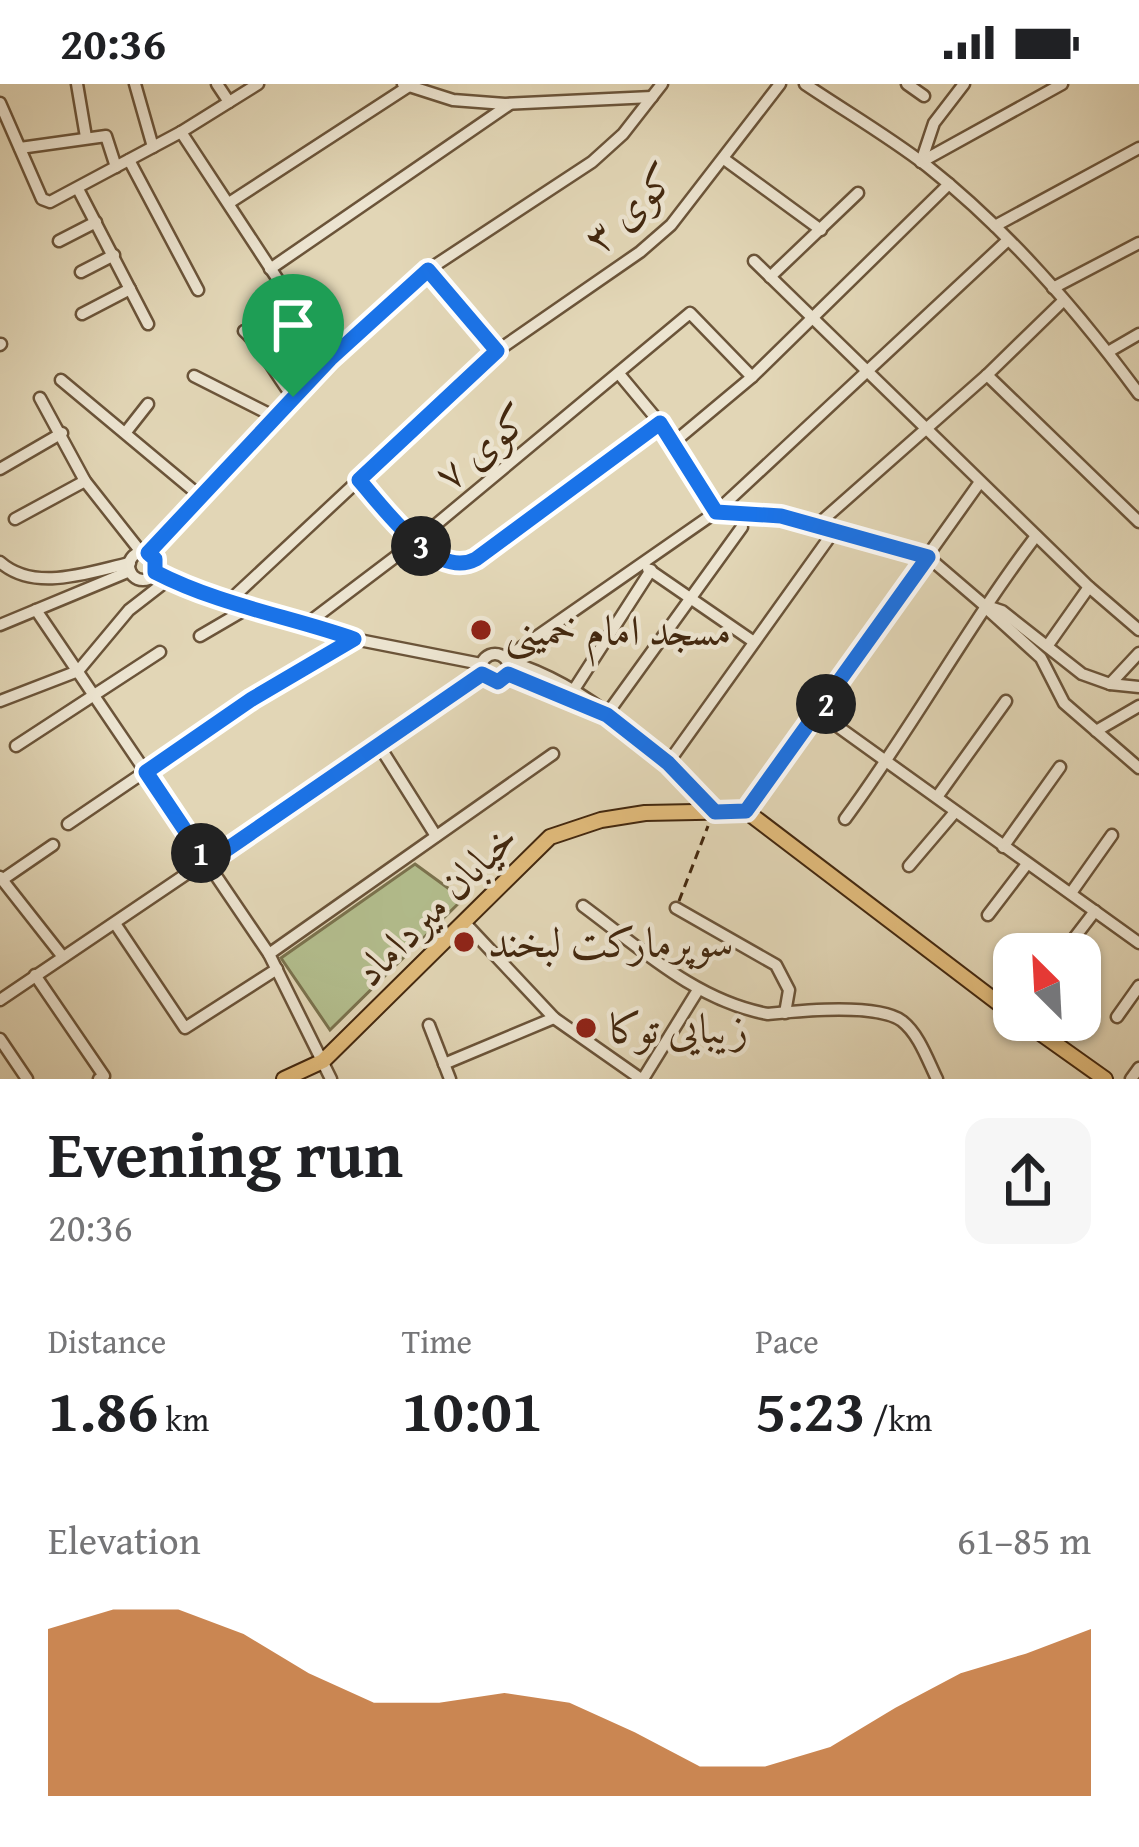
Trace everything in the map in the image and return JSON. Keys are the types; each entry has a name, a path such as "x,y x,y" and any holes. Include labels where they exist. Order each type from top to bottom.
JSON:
{"main road":[{"name":"خیابان میرداماد","path":"284,1079 323,1061 550,837 645,813 746,811"},
{"path":"746,811 993,999"},
{"path":"1049,1041 1094,1076"}],"street":[{"path":"77,84 86,137"},
{"path":"135,84 153,147"},
{"path":"217,84 229,102"},
{"path":"0,103 46,202 181,133 258,84"},
{"path":"0,625 130,567 330,359 428,270 592,162 623,134 662,84"},
{"name":"کوی ۳","path":"227,603 497,351 640,253 671,226 780,84"},
{"path":"805,84 921,162 995,226 1139,393"},
{"path":"907,84 924,96"},
{"path":"921,162 934,124 964,84"},
{"path":"921,162 1062,84"},
{"path":"229,203 406,85 453,100 510,104 652,97"},
{"path":"270,269 510,104"},
{"path":"181,133 330,359"},
{"path":"20,148 109,137 116,167"},
{"path":"995,226 1139,148"},
{"path":"724,159 821,230"},
{"path":"129,160 198,290"},
{"path":"673,443 752,377 949,184"},
{"path":"78,189 148,324"},
{"path":"770,277 858,193"},
{"path":"59,241 96,222"},
{"path":"155,572 227,603 482,669 498,682 508,665 716,512 1009,240"},
{"path":"1053,288 1139,243"},
{"path":"81,272 114,255"},
{"path":"754,261 925,430 1139,630"},
{"path":"428,270 497,351"},
{"path":"82,314 130,289"},
{"path":"816,526 1063,301"},
{"name":"کوی ۷","path":"308,623 415,542 690,313 752,377"},
{"path":"244,331 293,397"},
{"path":"1108,352 1139,334"},
{"path":"620,375 660,423 716,512"},
{"path":"987,375 1139,522"},
{"path":"194,376 275,417"},
{"path":"61,380 200,496"},
{"path":"40,398 85,481 144,553 155,559 155,572"},
{"path":"126,432 148,404"},
{"path":"359,480 415,542 452,565 465,565 660,423"},
{"path":"0,470 62,434"},
{"path":"15,519 85,481"},
{"path":"746,811 980,482"},
{"path":"716,512 781,516 928,557 1041,658 1064,703 1139,768"},
{"path":"607,715 742,527"},
{"path":"668,763 834,531"},
{"path":"845,819 888,761 984,605 1036,536"},
{"path":"0,562 22,577 48,579 130,567"},
{"path":"130,567 140,579 155,572"},
{"path":"645,567 754,642"},
{"path":"575,688 645,567"},
{"path":"0,700 78,671 129,610 169,579"},
{"path":"1048,645 1089,587"},
{"path":"984,605 1002,611 1082,674 1139,687"},
{"path":"200,636 248,608"},
{"path":"36,610 269,954 331,1079"},
{"path":"68,824 252,699 354,639"},
{"path":"16,746 160,652"},
{"path":"1110,684 1139,652"},
{"path":"0,1000 380,747 482,669 495,653 508,665 607,715"},
{"path":"508,665 541,671 575,688 668,763 715,812"},
{"path":"937,796 1006,701"},
{"path":"1096,731 1139,706"},
{"path":"819,713 1137,938"},
{"path":"380,747 436,836"},
{"path":"269,954 553,754"},
{"path":"1003,847 1060,767"},
{"path":"909,866 956,812"},
{"path":"1071,893 1112,835"},
{"path":"53,844 1,879 63,957"},
{"path":"988,915 1027,864"},
{"path":"583,906 698,990 750,1011 880,1013 901,1021 937,1079"},
{"path":"676,908 776,965 789,990 785,1013"},
{"path":"1078,933 1095,910"},
{"path":"464,922 554,1018 642,1079 698,990"},
{"path":"116,925 185,1028 277,969"},
{"path":"35,975 102,1078"},
{"path":"1117,1016 1139,986"},
{"path":"444,1064 554,1018"},
{"path":"429,1025 450,1079"},
{"path":"0,1040 27,1079"},
{"path":"1131,1079 1139,1068"}],"path":[{"path":"676,908 715,812"}],"green space":[{"path":"415,864 463,899 330,1030 281,958"}],"place":[{"name":"مسجد امام خمینی","path":"481,630"},
{"name":"سوپرمارکت لبخند","path":"464,942"},
{"name":"زیبایی توکا","path":"586,1028"}],"route":[{"path":"428,270 497,351 359,480 415,542 452,565 476,559 660,423 716,512 781,516 928,557 746,811 715,812 668,763 607,715 508,674 492,682 482,674 207,863 146,772 252,699 354,639 227,603 169,579 155,572 157,563 148,553 293,397 428,270"}]}
